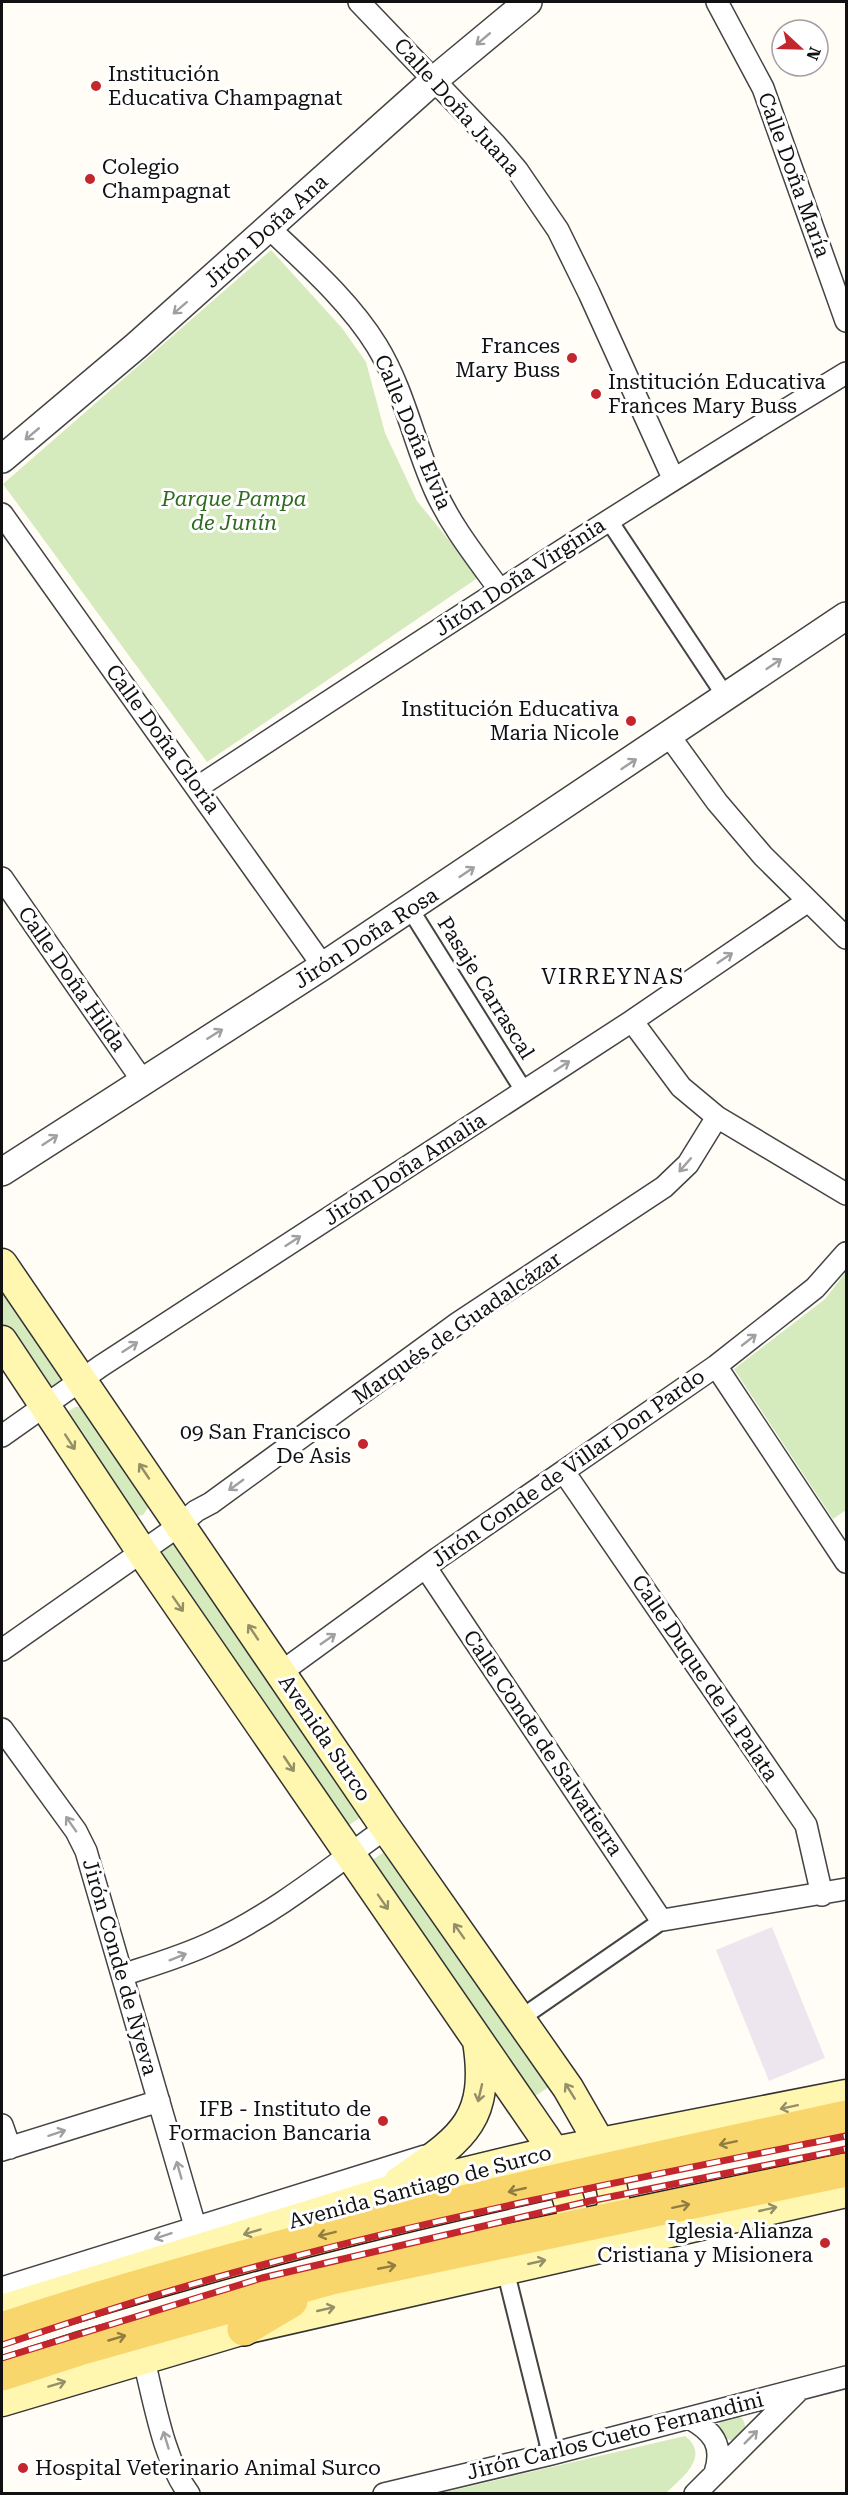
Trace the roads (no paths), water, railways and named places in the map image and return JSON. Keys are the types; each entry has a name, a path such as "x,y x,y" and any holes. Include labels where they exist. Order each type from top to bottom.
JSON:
{"main road":[{"name":"Avenida Surco","path":"2,1264 386,1828 568,2088 604,2156 614,2199 611,2212 590,2225"},
{"path":"2,1341 142,1552 477,2036 559,2166 590,2225"},
{"path":"385,2192 445,2150 461,2135 475,2115 483,2086 477,2036"},
{"name":"Avenida Santiago de Surco","path":"2,2329 73,2305 559,2166 846,2095"},
{"name":"Avenida Santiago de Surco","path":"604,2156 846,2117"},
{"name":"Avenida Santiago de Surco","path":"2,2310 385,2192 559,2166"},
{"path":"2,2374 82,2348 331,2278 846,2170"},
{"path":"776,2185 846,2192"},
{"path":"2,2401 143,2357 244,2329 846,2192"},
{"path":"244,2329 331,2278"}],"street":[{"name":"Calle Doña Juana","path":"359,2 517,170 558,230 589,292 673,478"},
{"name":"Jirón Doña Ana","path":"2,459 270,229 434,80 528,2"},
{"name":"Calle Doña María","path":"717,2 763,88 846,321"},
{"name":"Calle Doña Elvia","path":"270,229 308,265 366,329 394,376 422,458 446,511 499,589"},
{"name":"Jirón Doña Virginia","path":"198,788 608,519 846,373"},
{"name":"Calle Doña Gloria","path":"2,514 323,966"},
{"path":"608,519 726,697"},
{"name":"Jirón Doña Rosa","path":"2,1172 142,1080 323,966 845,620"},
{"path":"670,736 741,831 846,938"},
{"name":"Calle Doña Hilda","path":"2,878 142,1080"},
{"name":"Jirón Doña Amalia","path":"2,1436 81,1380 632,1021 808,901"},
{"name":"Pasaje Carrascal","path":"410,909 524,1091"},
{"path":"632,1021 681,1087 717,1117 846,1194"},
{"name":"Marqués de Guadalcázar","path":"2,1650 180,1525 196,1511 211,1503 458,1323 664,1187 687,1164 717,1117"},
{"name":"Jirón Conde de Villar Don Pardo","path":"280,1673 716,1366 816,1288 846,1253"},
{"path":"716,1366 846,1562"},
{"name":"Calle Duque de la Palata","path":"564,1472 806,1825 822,1895"},
{"name":"Calle Conde de Salvatierra","path":"426,1568 662,1919"},
{"name":"Jirón Conde de Nyeva","path":"2,1729 81,1841 195,2226"},
{"path":"122,1975 172,1960 214,1942 275,1907 386,1828"},
{"path":"521,2018 662,1919 822,1895 846,1889"},
{"path":"2,2125 5,2149 159,2101"},
{"path":"2,2288 445,2150"},
{"path":"505,2269 551,2454"},
{"path":"143,2357 178,2478 189,2493"},
{"name":"Jirón Carlos Cueto Fernandini","path":"384,2493 551,2454 846,2377"},
{"path":"695,2493 801,2388"},
{"path":"689,2418 706,2427 717,2442 720,2460 715,2473"}],"railway":[{"path":"2,2345 166,2292 338,2245 555,2196 846,2136"},
{"path":"2,2358 262,2278 590,2201 846,2149"}],"place":[{"name":"Institución Educativa Champagnat","path":"96,86"},
{"name":"Colegio Champagnat","path":"90,179"},
{"name":"Frances Mary Buss","path":"572,358"},
{"name":"Institución Educativa Frances Mary Buss","path":"596,394"},
{"name":"Institución Educativa Maria Nicole","path":"631,721"},
{"name":"09 San Francisco De Asis","path":"363,1444"},
{"name":"IFB - Instituto de Formacion Bancaria","path":"383,2121"},
{"name":"Iglesia Alianza Cristiana y Misionera","path":"825,2243"},
{"name":"Hospital Veterinario Animal Surco","path":"23,2468"}],"district":[{"name":"VIRREYNAS","path":"613,976"}],"park label":[{"name":"Parque Pampa de Junín","path":"234,511"}]}
